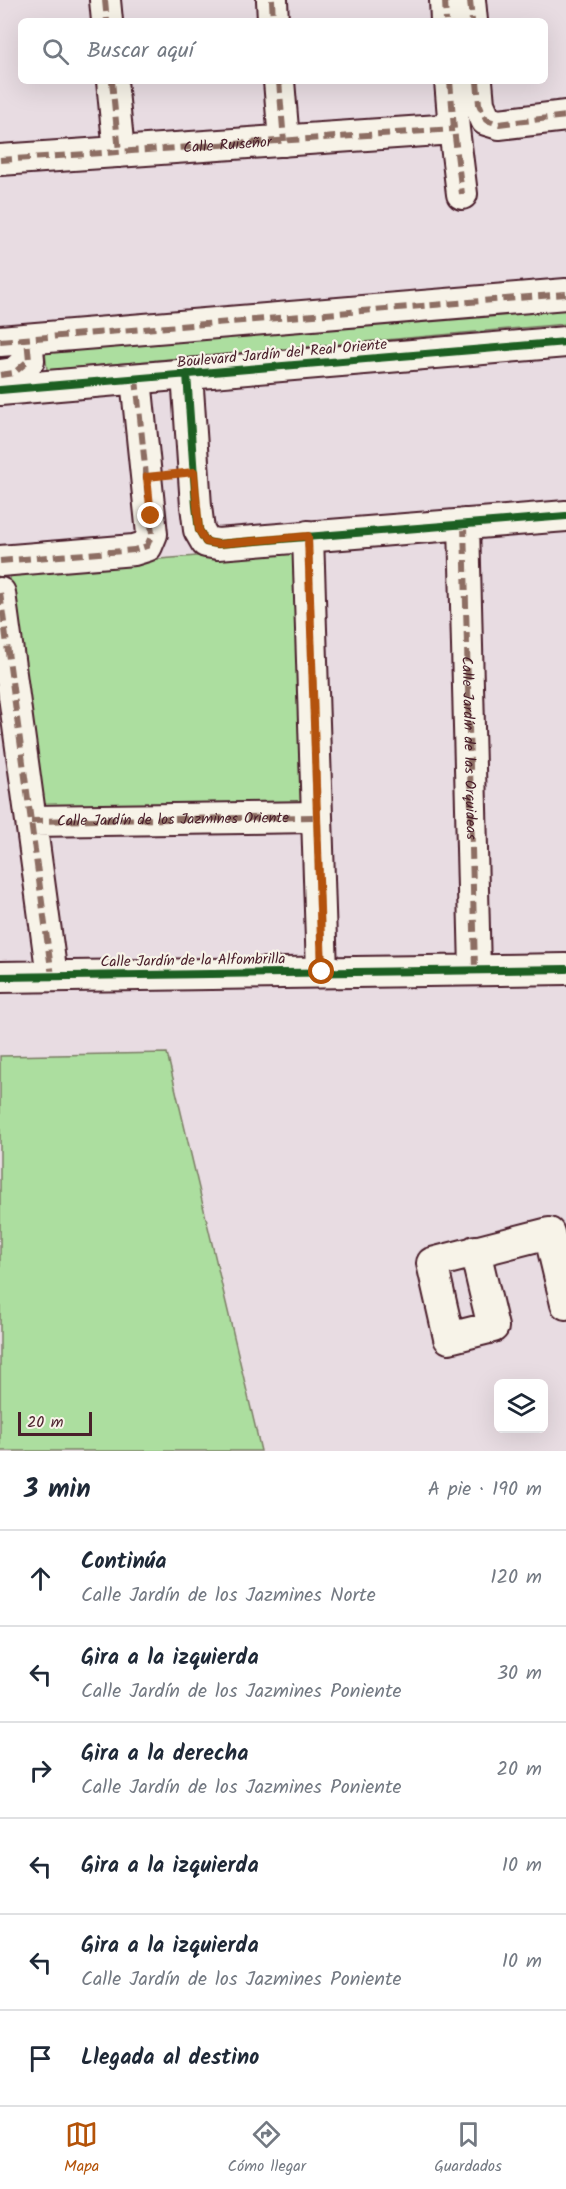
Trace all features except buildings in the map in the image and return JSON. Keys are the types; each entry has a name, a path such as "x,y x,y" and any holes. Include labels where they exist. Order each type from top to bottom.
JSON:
{"street":[{"path":"105,0 107,18"},
{"path":"272,0 273,18"},
{"path":"445,0 446,18"},
{"path":"470,0 472,18"},
{"path":"112,84 118,152"},
{"path":"279,84 284,141"},
{"path":"450,84 462,194"},
{"path":"477,84 479,104 486,120 499,124 566,117"},
{"name":"Calle Ruiseñor","path":"0,160 454,129"},
{"path":"14,340 566,294"},
{"path":"0,375 14,373 29,360 14,340"},
{"name":"Boulevard Jardín del Real Oriente","path":"0,390 566,342"},
{"path":"187,374 199,530 206,542 218,544 566,516"},
{"path":"0,561 134,550 147,546 152,534 136,379"},
{"path":"147,477 194,472"},
{"name":"Calle Jardín de las Orquideas","path":"464,524 475,970"},
{"path":"308,536 322,972"},
{"path":"0,593 51,976"},
{"name":"Calle Jardín de los Jazmines Oriente","path":"31,821 317,817"},
{"name":"Calle Jardín de la Alfombrilla","path":"0,976 566,969"},
{"path":"475,1251 549,1233 566,1304"}],"green space":[{"path":"566,304 566,324 47,370 45,352"},
{"path":"296,548 305,807 41,810 9,571"},
{"path":"167,1053 261,1451 0,1451 0,1056"}],"marked path":[{"path":"105,0 107,18"},
{"path":"272,0 273,18"},
{"path":"445,0 446,18"},
{"path":"470,0 472,18"},
{"path":"112,84 119,152"},
{"path":"279,84 284,141"},
{"path":"450,84 462,194"},
{"path":"477,84 479,104 486,120 499,124 566,116"},
{"path":"0,160 454,129"},
{"path":"0,341 566,294"},
{"path":"0,375 14,373 29,360 27,339"},
{"path":"0,561 134,550 147,546 152,534 136,379"},
{"path":"147,477 194,472"},
{"path":"464,524 475,970"},
{"path":"308,536 322,972"},
{"path":"0,593 52,976"},
{"path":"31,821 317,817"}],"cycle path":[{"path":"0,390 566,342"},
{"path":"187,374 196,506 199,530 206,542 218,544 566,516"},
{"path":"0,977 566,969"}],"route":[{"path":"151,516 147,477 194,472 199,530 206,542 218,544 308,536 322,972"}]}
